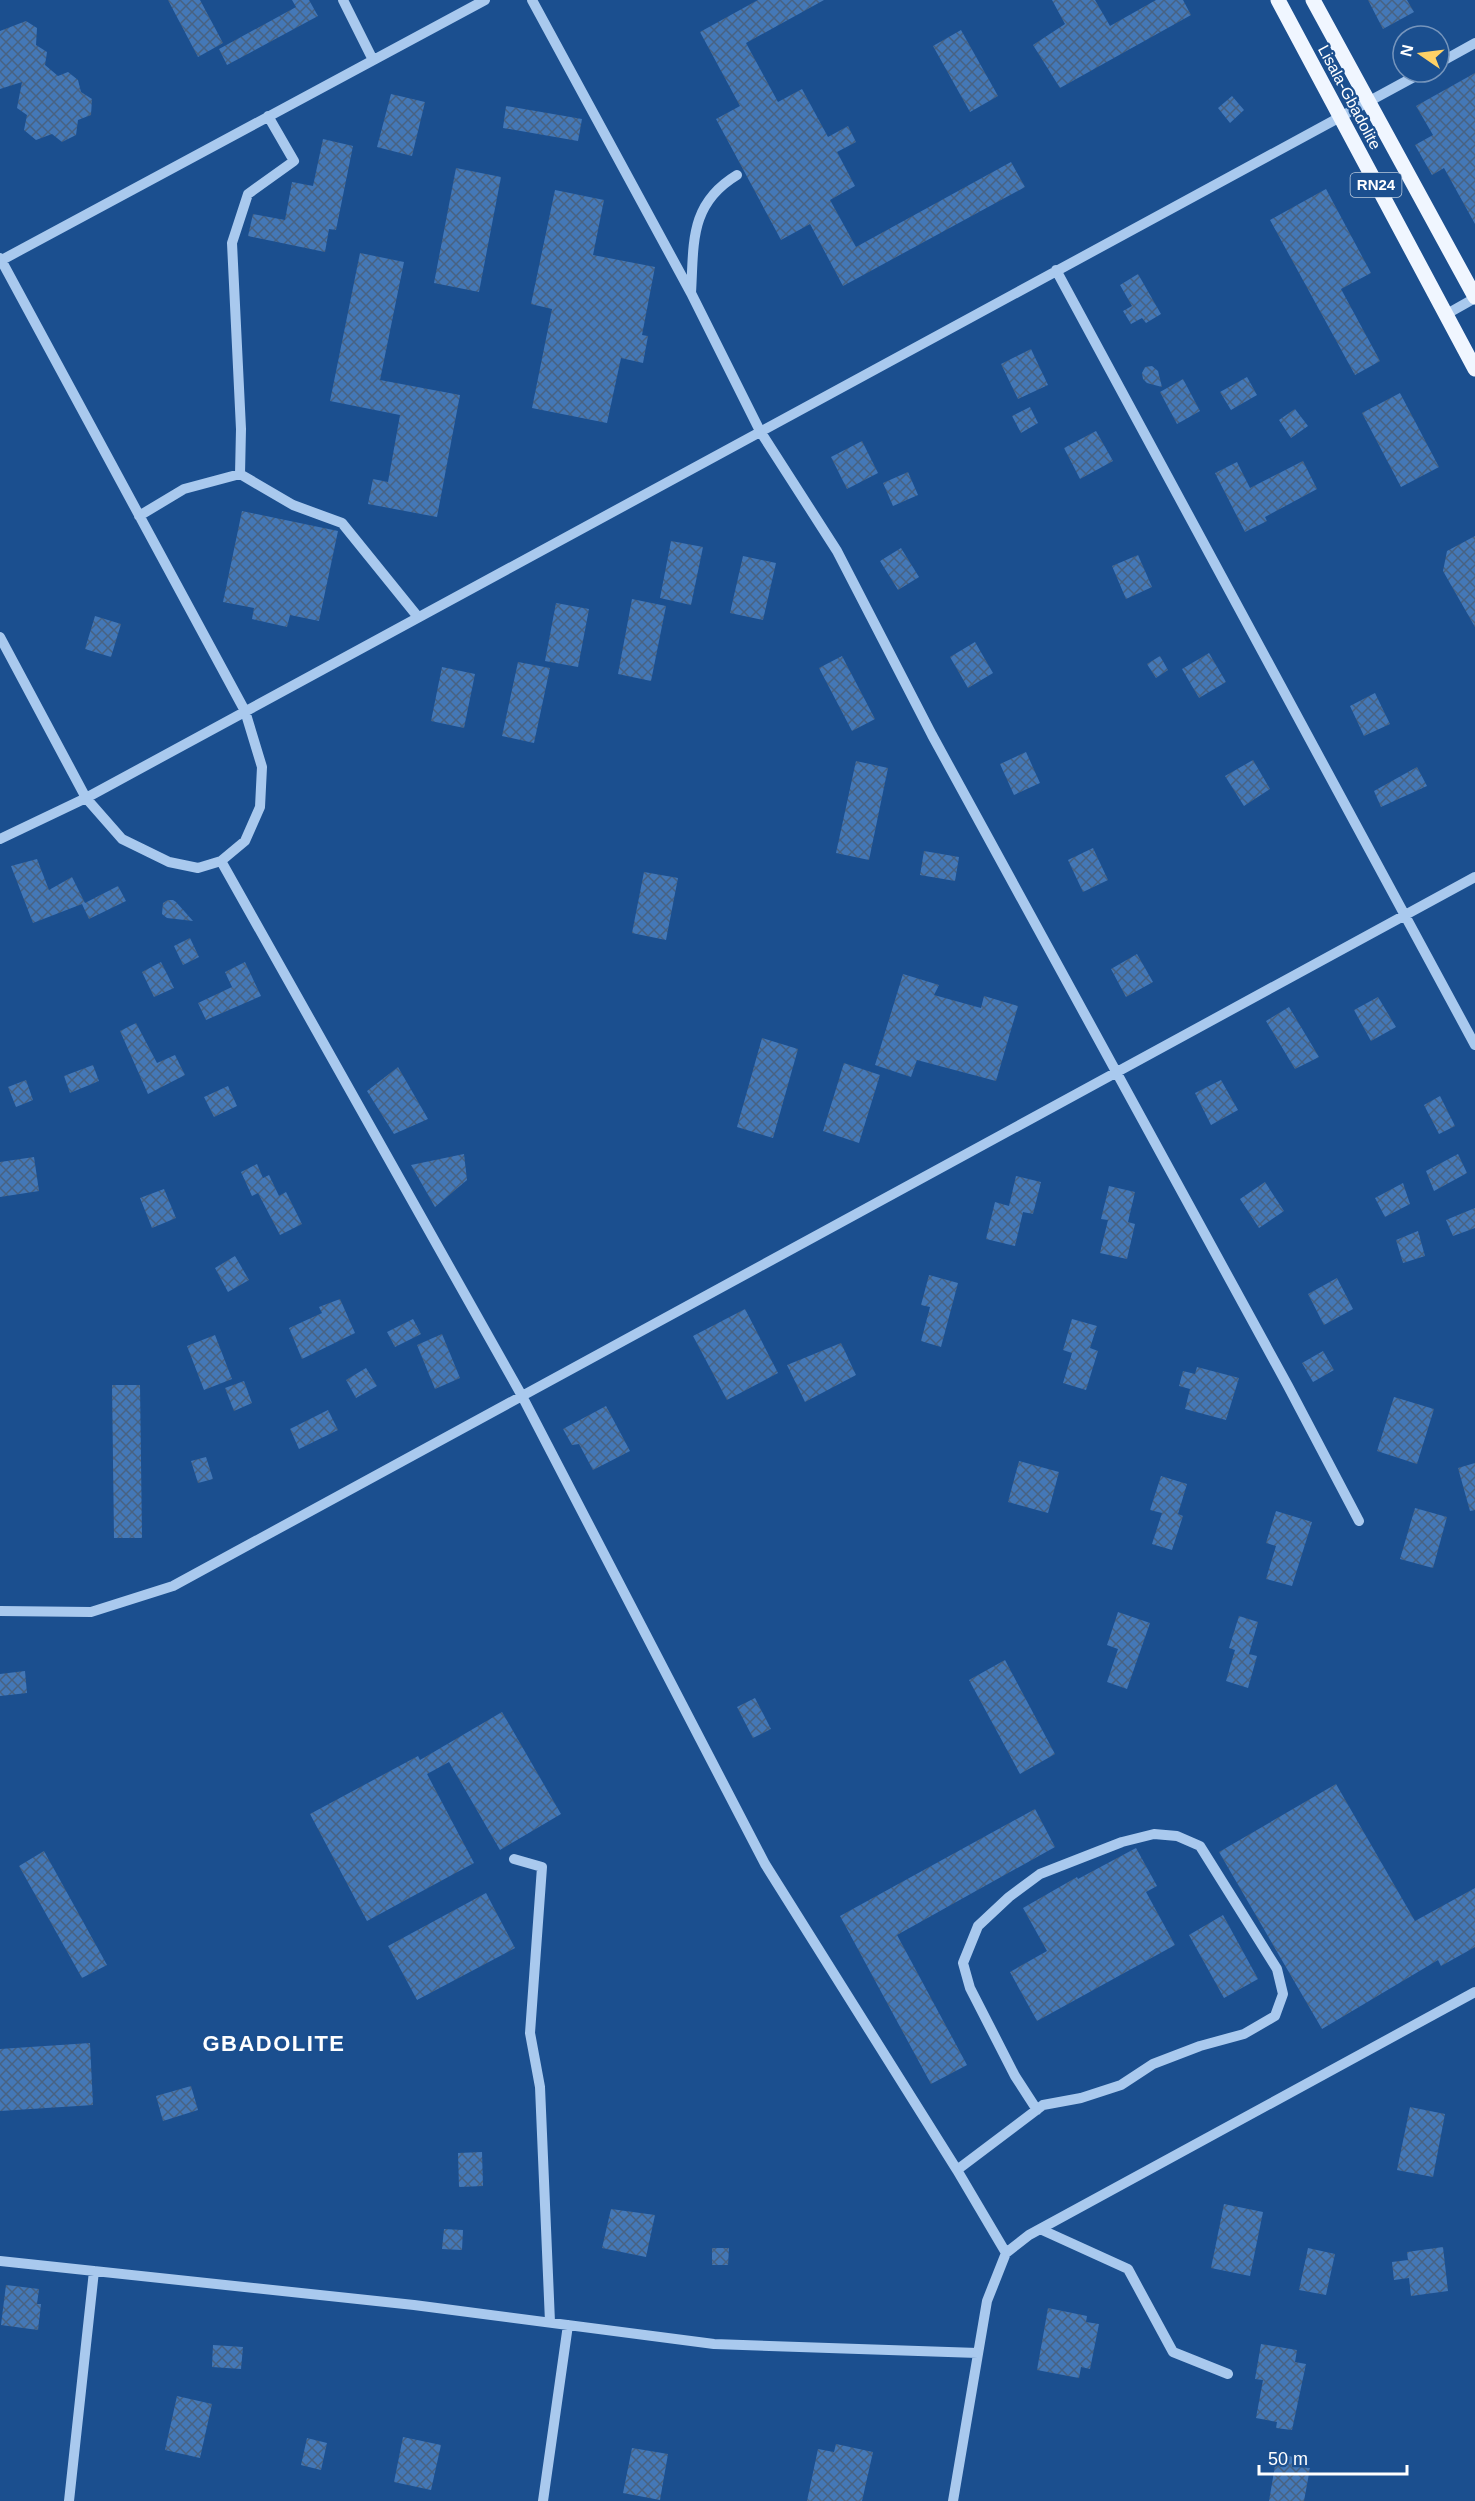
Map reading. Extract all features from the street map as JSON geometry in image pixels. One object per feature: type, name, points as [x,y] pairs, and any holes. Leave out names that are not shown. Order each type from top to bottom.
[{"type":"main road","name":"Lisala-Gbadolite","points":[[1278,0],[1475,369]]},
{"type":"main road","name":"Lisala-Gbadolite","points":[[1313,0],[1475,297]]},
{"type":"street","points":[[343,0],[373,60]]},
{"type":"street","points":[[0,637],[86,798],[122,838],[170,862],[198,868],[221,861],[245,841],[261,807],[262,767],[245,711],[1,260],[485,0]]},
{"type":"street","points":[[532,0],[691,293],[760,431],[837,551],[932,735],[1359,1521]]},
{"type":"street","points":[[1451,56],[1475,43]]},
{"type":"street","points":[[0,839],[86,798],[1401,84]]},
{"type":"street","points":[[240,474],[241,429],[232,243],[248,194],[294,162],[268,116]]},
{"type":"street","points":[[691,293],[696,223],[718,186],[737,175]]},
{"type":"street","points":[[1056,270],[1475,1045]]},
{"type":"street","points":[[1445,315],[1475,297]]},
{"type":"street","points":[[139,516],[184,489],[240,474],[293,505],[342,523],[418,617]]},
{"type":"street","points":[[221,861],[522,1396],[765,1864],[957,2170],[1006,2253]]},
{"type":"street","points":[[0,1611],[91,1612],[173,1586],[1475,877]]},
{"type":"street","points":[[957,2170],[1037,2110],[1043,2105],[1082,2098],[1122,2085],[1153,2064],[1200,2046],[1244,2034],[1275,2016],[1283,1994],[1277,1969],[1200,1846],[1177,1836],[1154,1834],[1122,1842],[1040,1874],[1009,1897],[978,1926],[963,1964],[970,1988],[1015,2076],[1037,2110]]},
{"type":"street","points":[[513,1859],[542,1867],[530,2033],[540,2087],[550,2322]]},
{"type":"street","points":[[953,2501],[987,2301],[1006,2253],[1040,2229],[1475,1992]]},
{"type":"street","points":[[1040,2229],[1128,2269],[1173,2352],[1228,2374]]},
{"type":"street","points":[[0,2261],[414,2305],[714,2344],[978,2353]]},
{"type":"street","points":[[69,2501],[94,2271]]},
{"type":"street","points":[[543,2501],[568,2325]]},
{"type":"building","points":[[168,0],[200,0],[223,43],[198,57]]},
{"type":"building","points":[[292,0],[309,0],[318,16],[227,65],[219,49],[296,7]]},
{"type":"building","points":[[758,0],[824,0],[746,43],[778,102],[802,89],[828,137],[848,126],[856,142],[837,152],[855,186],[830,200],[856,247],[1011,162],[1025,187],[843,286],[810,224],[781,240],[716,119],[740,106],[700,32]]},
{"type":"building","points":[[1052,0],[1095,0],[1110,26],[1156,0],[1183,0],[1191,15],[1060,88],[1033,45],[1065,24]]},
{"type":"building","points":[[1368,0],[1407,0],[1414,12],[1383,29]]},
{"type":"building","points":[[26,21],[37,28],[36,45],[47,52],[45,65],[58,76],[68,72],[78,80],[81,92],[92,99],[91,115],[78,120],[76,135],[62,142],[52,134],[36,140],[24,130],[27,115],[17,108],[22,82],[0,89],[0,31]]},
{"type":"building","points":[[961,30],[998,96],[970,112],[933,46]]},
{"type":"building","points":[[1475,73],[1475,224],[1444,168],[1432,175],[1415,145],[1433,135],[1416,106]]},
{"type":"building","points":[[391,94],[425,102],[412,156],[377,147]]},
{"type":"building","points":[[1232,96],[1244,110],[1230,123],[1218,108]]},
{"type":"building","points":[[506,106],[582,119],[578,141],[503,128]]},
{"type":"building","points":[[323,139],[353,146],[336,230],[329,229],[325,252],[248,236],[253,214],[285,220],[292,182],[313,186]]},
{"type":"building","points":[[456,168],[501,177],[479,292],[434,283]]},
{"type":"building","points":[[1326,189],[1371,273],[1341,289],[1380,361],[1355,375],[1270,220]]},
{"type":"building","points":[[555,190],[604,200],[593,255],[655,267],[642,335],[648,336],[643,363],[621,358],[607,423],[532,408],[552,309],[531,304]]},
{"type":"building","points":[[360,253],[404,262],[380,380],[460,395],[437,517],[368,504],[373,479],[388,482],[400,415],[330,401]]},
{"type":"building","points":[[1138,274],[1161,314],[1146,323],[1142,318],[1131,324],[1123,311],[1132,306],[1120,285]]},
{"type":"building","points":[[1031,349],[1048,385],[1018,399],[1001,364]]},
{"type":"building","points":[[1152,366],[1158,371],[1162,387],[1147,383],[1143,379],[1142,373],[1145,367]]},
{"type":"building","points":[[1247,377],[1257,395],[1231,410],[1220,392]]},
{"type":"building","points":[[1183,379],[1200,411],[1177,424],[1160,392]]},
{"type":"building","points":[[1400,393],[1439,467],[1401,487],[1362,413]]},
{"type":"building","points":[[1030,407],[1038,423],[1021,433],[1012,416]]},
{"type":"building","points":[[1295,409],[1308,426],[1291,438],[1279,420]]},
{"type":"building","points":[[1096,431],[1113,461],[1080,479],[1064,448]]},
{"type":"building","points":[[862,441],[878,473],[847,489],[831,457]]},
{"type":"building","points":[[1303,461],[1317,489],[1265,517],[1267,521],[1245,532],[1215,473],[1237,462],[1250,488]]},
{"type":"building","points":[[908,472],[918,495],[893,506],[883,483]]},
{"type":"building","points":[[242,511],[338,531],[319,621],[290,615],[287,627],[252,619],[254,608],[223,602]]},
{"type":"building","points":[[1475,536],[1475,627],[1443,571],[1447,551]]},
{"type":"building","points":[[671,541],[703,547],[691,605],[660,598]]},
{"type":"building","points":[[901,548],[919,577],[898,590],[880,561]]},
{"type":"building","points":[[1138,555],[1152,587],[1126,599],[1112,566]]},
{"type":"building","points":[[743,556],[776,563],[763,620],[730,613]]},
{"type":"building","points":[[632,599],[666,606],[651,681],[618,674]]},
{"type":"building","points":[[556,603],[589,609],[578,667],[545,661]]},
{"type":"building","points":[[95,616],[121,624],[111,657],[85,649]]},
{"type":"building","points":[[975,642],[993,673],[968,688],[950,657]]},
{"type":"building","points":[[1209,653],[1226,682],[1199,698],[1182,669]]},
{"type":"building","points":[[842,656],[875,719],[852,731],[819,668]]},
{"type":"building","points":[[1160,656],[1168,670],[1156,678],[1147,664]]},
{"type":"building","points":[[518,662],[550,668],[534,743],[502,736]]},
{"type":"building","points":[[442,667],[475,674],[464,728],[431,721]]},
{"type":"building","points":[[1375,693],[1390,724],[1364,736],[1350,706]]},
{"type":"building","points":[[1026,752],[1040,783],[1014,795],[1000,764]]},
{"type":"building","points":[[1253,760],[1270,789],[1244,806],[1225,776]]},
{"type":"building","points":[[856,761],[888,768],[869,860],[836,853]]},
{"type":"building","points":[[1417,767],[1427,786],[1381,807],[1374,791]]},
{"type":"building","points":[[1093,848],[1108,880],[1083,892],[1068,860]]},
{"type":"building","points":[[924,851],[959,857],[955,881],[920,875]]},
{"type":"building","points":[[37,859],[49,890],[72,877],[85,903],[118,886],[126,901],[89,919],[82,904],[33,923],[11,866]]},
{"type":"building","points":[[644,872],[678,878],[666,940],[632,933]]},
{"type":"building","points":[[173,900],[193,921],[167,918],[162,914],[163,903]]},
{"type":"building","points":[[190,938],[199,957],[183,965],[174,946]]},
{"type":"building","points":[[1137,954],[1153,982],[1126,997],[1111,969]]},
{"type":"building","points":[[161,962],[174,988],[154,997],[142,972]]},
{"type":"building","points":[[245,962],[261,996],[206,1020],[198,1003],[232,987],[225,972]]},
{"type":"building","points":[[903,974],[939,985],[934,995],[981,1008],[984,996],[1018,1006],[996,1081],[917,1060],[911,1077],[875,1065]]},
{"type":"building","points":[[1378,997],[1396,1027],[1371,1041],[1354,1010]]},
{"type":"building","points":[[1289,1007],[1319,1057],[1295,1069],[1266,1021]]},
{"type":"building","points":[[136,1023],[157,1063],[175,1055],[185,1075],[148,1094],[120,1031]]},
{"type":"building","points":[[762,1038],[798,1049],[773,1138],[737,1127]]},
{"type":"building","points":[[844,1063],[880,1075],[859,1143],[823,1131]]},
{"type":"building","points":[[93,1065],[99,1081],[70,1093],[64,1076]]},
{"type":"building","points":[[398,1067],[428,1119],[394,1134],[367,1091]]},
{"type":"building","points":[[26,1080],[33,1100],[16,1107],[8,1087]]},
{"type":"building","points":[[1221,1080],[1238,1110],[1211,1125],[1195,1093]]},
{"type":"building","points":[[228,1086],[237,1106],[214,1117],[204,1097]]},
{"type":"building","points":[[1440,1096],[1455,1126],[1439,1134],[1424,1105]]},
{"type":"building","points":[[464,1154],[467,1180],[435,1207],[411,1165]]},
{"type":"building","points":[[1458,1154],[1467,1173],[1434,1191],[1426,1171]]},
{"type":"building","points":[[34,1157],[39,1191],[0,1197],[0,1162]]},
{"type":"building","points":[[257,1164],[263,1178],[269,1175],[279,1196],[286,1192],[302,1224],[280,1235],[258,1193],[252,1196],[241,1172]]},
{"type":"building","points":[[1016,1176],[1041,1182],[1033,1214],[1023,1212],[1015,1246],[986,1239],[995,1202],[1009,1206]]},
{"type":"building","points":[[1265,1182],[1284,1211],[1259,1228],[1240,1199]]},
{"type":"building","points":[[1403,1183],[1410,1204],[1385,1217],[1375,1198]]},
{"type":"building","points":[[1109,1186],[1135,1192],[1128,1222],[1135,1224],[1127,1259],[1100,1253],[1108,1220],[1101,1219]]},
{"type":"building","points":[[164,1189],[176,1218],[152,1228],[140,1198]]},
{"type":"building","points":[[1475,1208],[1475,1228],[1453,1236],[1446,1220]]},
{"type":"building","points":[[1418,1231],[1425,1256],[1403,1263],[1396,1240]]},
{"type":"building","points":[[235,1256],[249,1280],[228,1292],[215,1268]]},
{"type":"building","points":[[929,1275],[958,1283],[941,1347],[921,1341],[930,1307],[921,1305]]},
{"type":"building","points":[[1337,1278],[1353,1309],[1324,1325],[1308,1294]]},
{"type":"building","points":[[340,1299],[355,1333],[302,1359],[289,1328],[322,1313],[319,1307]]},
{"type":"building","points":[[745,1309],[778,1373],[727,1400],[693,1336]]},
{"type":"building","points":[[413,1319],[421,1334],[395,1347],[387,1332]]},
{"type":"building","points":[[1072,1319],[1097,1326],[1090,1348],[1098,1351],[1086,1390],[1063,1383],[1072,1353],[1063,1350]]},
{"type":"building","points":[[442,1334],[460,1378],[435,1389],[417,1345]]},
{"type":"building","points":[[215,1335],[232,1379],[204,1390],[187,1346]]},
{"type":"building","points":[[841,1343],[856,1375],[805,1402],[787,1365]]},
{"type":"building","points":[[1323,1351],[1334,1370],[1313,1382],[1302,1363]]},
{"type":"building","points":[[1197,1367],[1239,1378],[1226,1420],[1185,1409],[1190,1389],[1179,1386],[1183,1371],[1195,1374]]},
{"type":"building","points":[[366,1368],[377,1386],[356,1398],[346,1380]]},
{"type":"building","points":[[244,1381],[252,1403],[234,1411],[225,1388]]},
{"type":"building","points":[[112,1385],[140,1385],[142,1538],[114,1538]]},
{"type":"building","points":[[1394,1397],[1434,1409],[1417,1464],[1377,1451]]},
{"type":"building","points":[[606,1406],[630,1451],[593,1470],[579,1444],[572,1445],[563,1429]]},
{"type":"building","points":[[328,1410],[338,1430],[299,1449],[290,1429]]},
{"type":"building","points":[[206,1457],[213,1479],[198,1483],[191,1461]]},
{"type":"building","points":[[1019,1461],[1059,1472],[1048,1513],[1008,1502]]},
{"type":"building","points":[[1475,1463],[1475,1510],[1470,1511],[1458,1468]]},
{"type":"building","points":[[1161,1476],[1187,1484],[1178,1514],[1183,1516],[1172,1550],[1152,1544],[1162,1513],[1150,1510]]},
{"type":"building","points":[[1415,1508],[1447,1517],[1433,1568],[1400,1559]]},
{"type":"building","points":[[1276,1511],[1312,1522],[1292,1586],[1266,1579],[1276,1546],[1266,1543]]},
{"type":"building","points":[[1118,1612],[1150,1623],[1127,1689],[1107,1682],[1118,1649],[1107,1645]]},
{"type":"building","points":[[1239,1616],[1258,1622],[1249,1654],[1257,1656],[1248,1688],[1226,1681],[1235,1650],[1229,1648]]},
{"type":"building","points":[[1005,1660],[1055,1754],[1020,1774],[969,1680]]},
{"type":"building","points":[[25,1671],[27,1693],[0,1696],[0,1674]]},
{"type":"building","points":[[755,1698],[771,1729],[753,1738],[737,1707]]},
{"type":"building","points":[[502,1712],[561,1814],[500,1850],[449,1762],[427,1774],[474,1863],[367,1921],[310,1814],[418,1756],[420,1760]]},
{"type":"building","points":[[1336,1784],[1415,1921],[1475,1888],[1475,1947],[1441,1966],[1438,1960],[1322,2029],[1219,1852]]},
{"type":"building","points":[[1035,1809],[1055,1847],[897,1935],[967,2065],[931,2084],[840,1916]]},
{"type":"building","points":[[1136,1848],[1157,1886],[1146,1892],[1175,1945],[1037,2021],[1010,1972],[1047,1951],[1023,1908],[1077,1877],[1078,1879]]},
{"type":"building","points":[[44,1851],[107,1965],[82,1978],[19,1866]]},
{"type":"building","points":[[486,1893],[515,1948],[417,2000],[388,1946]]},
{"type":"building","points":[[1223,1915],[1258,1979],[1224,1998],[1189,1935]]},
{"type":"building","points":[[90,2043],[93,2105],[0,2111],[0,2049]]},
{"type":"building","points":[[191,2086],[198,2110],[163,2121],[156,2096]]},
{"type":"building","points":[[1410,2107],[1445,2114],[1433,2177],[1397,2170]]},
{"type":"building","points":[[482,2152],[483,2186],[459,2187],[458,2153]]},
{"type":"building","points":[[1224,2204],[1263,2212],[1250,2276],[1211,2268]]},
{"type":"building","points":[[611,2209],[655,2215],[646,2257],[602,2248]]},
{"type":"building","points":[[444,2229],[463,2230],[462,2250],[442,2249]]},
{"type":"building","points":[[1443,2247],[1448,2291],[1411,2296],[1409,2278],[1394,2280],[1392,2262],[1408,2260],[1407,2252]]},
{"type":"building","points":[[712,2248],[729,2248],[728,2265],[712,2265]]},
{"type":"building","points":[[1308,2248],[1335,2254],[1326,2295],[1299,2290]]},
{"type":"building","points":[[6,2285],[39,2289],[37,2304],[41,2304],[38,2330],[1,2325]]},
{"type":"building","points":[[1048,2308],[1087,2316],[1086,2322],[1099,2324],[1090,2369],[1081,2367],[1079,2378],[1037,2370]]},
{"type":"building","points":[[1261,2344],[1297,2350],[1295,2362],[1306,2364],[1292,2430],[1276,2428],[1277,2422],[1256,2418],[1263,2380],[1255,2379]]},
{"type":"building","points":[[213,2345],[243,2347],[241,2369],[212,2367]]},
{"type":"building","points":[[177,2396],[212,2404],[200,2458],[165,2450]]},
{"type":"building","points":[[403,2437],[441,2445],[431,2490],[394,2482]]},
{"type":"building","points":[[307,2438],[327,2443],[321,2470],[301,2465]]},
{"type":"building","points":[[836,2444],[873,2452],[862,2501],[807,2501],[818,2449],[834,2452]]},
{"type":"building","points":[[632,2448],[668,2454],[660,2500],[623,2493]]},
{"type":"building","points":[[1277,2454],[1300,2458],[1299,2467],[1310,2468],[1304,2501],[1269,2501]]},
{"type":"district","name":"GBADOLITE","points":[[274,2043]]}]
